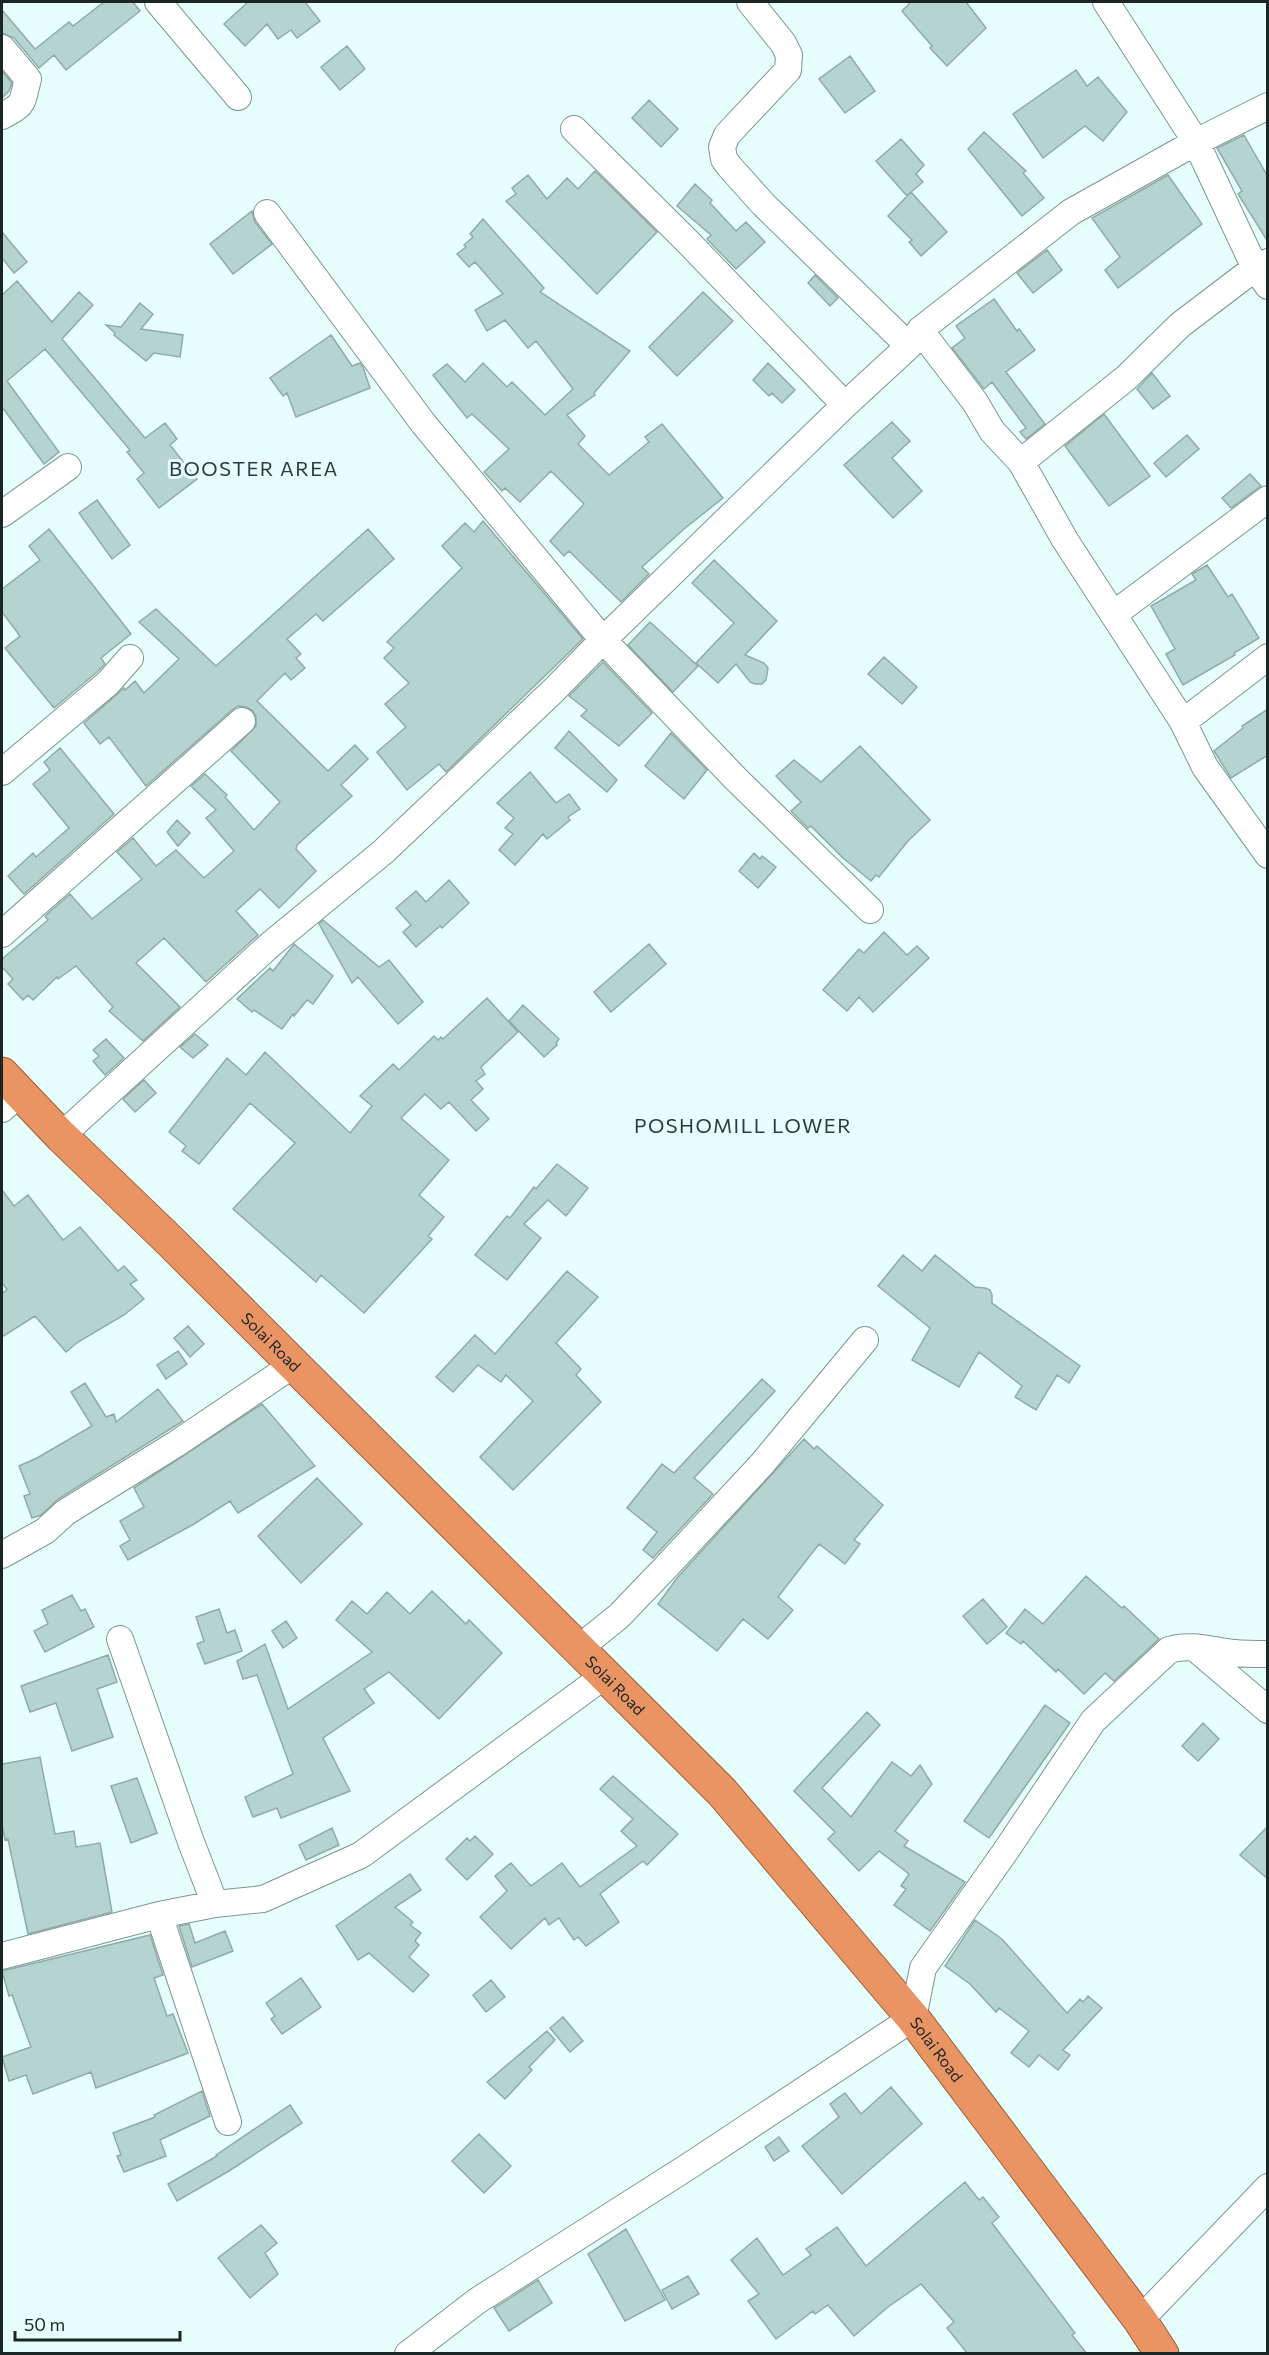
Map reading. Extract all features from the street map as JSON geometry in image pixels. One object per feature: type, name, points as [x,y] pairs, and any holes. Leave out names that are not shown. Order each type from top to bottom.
[{"type":"highway","name":"Solai Road","points":[[8,1092],[61,1136],[722,1792],[912,2018],[1140,2320],[1162,2354]]},
{"type":"street","points":[[158,2],[238,97]]},
{"type":"street","points":[[750,2],[783,43],[789,55],[788,70],[727,135],[722,147],[724,159],[764,204],[915,338],[975,402],[992,431],[1021,462],[1065,540],[1183,722],[1205,767],[1268,855]]},
{"type":"street","points":[[1021,462],[1126,378],[1180,325],[1263,272],[1196,142],[1106,2]]},
{"type":"street","points":[[2,48],[28,79],[25,99],[15,109],[2,116]]},
{"type":"street","points":[[61,1136],[272,944],[382,852],[553,691],[915,338],[1071,212],[1196,142],[1268,106]]},
{"type":"street","points":[[574,129],[845,405]]},
{"type":"street","points":[[267,213],[423,423],[603,640],[736,779],[870,910]]},
{"type":"street","points":[[2,514],[68,467]]},
{"type":"street","points":[[1113,614],[1268,499]]},
{"type":"street","points":[[1183,722],[1268,657]]},
{"type":"street","points":[[2,772],[108,683],[130,658]]},
{"type":"street","points":[[2,934],[242,721]]},
{"type":"street","points":[[578,1649],[619,1616],[762,1464],[865,1340]]},
{"type":"street","points":[[2,1555],[45,1531],[66,1512],[176,1444],[293,1365]]},
{"type":"street","points":[[120,1640],[215,1904]]},
{"type":"street","points":[[408,2354],[477,2301],[689,2166],[912,2018],[923,1968],[1093,1721],[1169,1650],[1180,1647],[1211,1648],[1232,1653],[1268,1654]]},
{"type":"street","points":[[1196,1648],[1268,1710]]},
{"type":"street","points":[[2,1956],[159,1915],[215,1904],[263,1899],[361,1855],[604,1676]]},
{"type":"street","points":[[159,1915],[228,2121]]},
{"type":"street","points":[[1140,2320],[1268,2187]]},
{"type":"building","points":[[104,2],[133,2],[140,11],[66,70],[54,55],[39,68],[14,38],[2,33],[2,10],[35,49],[69,22],[73,26]]},
{"type":"building","points":[[248,2],[305,2],[320,21],[297,38],[291,30],[278,39],[267,24],[245,46],[224,24]]},
{"type":"building","points":[[911,2],[966,2],[986,28],[947,66],[902,11]]},
{"type":"building","points":[[347,46],[365,69],[340,90],[321,67]]},
{"type":"building","points":[[850,56],[875,91],[845,113],[819,79]]},
{"type":"building","points":[[1076,70],[1087,86],[1098,77],[1127,112],[1103,141],[1085,126],[1043,158],[1013,114]]},
{"type":"building","points":[[2,71],[12,83],[9,91],[2,98]]},
{"type":"building","points":[[649,100],[678,129],[661,147],[632,118]]},
{"type":"building","points":[[984,132],[1026,171],[1023,173],[1044,198],[1022,216],[968,149]]},
{"type":"building","points":[[1244,135],[1268,177],[1268,242],[1238,194],[1242,191],[1217,148]]},
{"type":"building","points":[[901,139],[924,165],[916,174],[923,182],[907,196],[876,161]]},
{"type":"building","points":[[595,171],[657,232],[597,294],[506,201],[516,194],[512,188],[528,175],[547,199],[567,178],[578,189]]},
{"type":"building","points":[[1168,175],[1202,224],[1118,288],[1105,270],[1120,257],[1092,218]]},
{"type":"building","points":[[695,184],[712,200],[710,203],[736,231],[746,222],[765,242],[736,269],[707,239],[711,235],[677,206]]},
{"type":"building","points":[[911,192],[947,232],[921,256],[909,242],[912,240],[888,216]]},
{"type":"building","points":[[252,211],[255,222],[272,244],[233,274],[210,244]]},
{"type":"building","points":[[483,219],[544,288],[540,292],[630,351],[594,393],[595,395],[567,415],[585,436],[578,444],[609,475],[649,442],[645,437],[662,424],[723,498],[642,567],[649,574],[621,602],[569,551],[564,556],[550,541],[584,504],[551,471],[520,502],[505,488],[502,491],[484,472],[509,449],[472,414],[467,418],[433,375],[447,364],[465,382],[483,363],[507,387],[512,382],[545,415],[573,389],[536,341],[528,348],[505,320],[487,331],[475,310],[503,294],[475,262],[469,267],[457,254],[466,247],[464,245],[473,237],[470,234]]},
{"type":"building","points":[[2,232],[27,262],[14,273],[2,258]]},
{"type":"building","points":[[1047,250],[1062,270],[1033,293],[1017,273]]},
{"type":"building","points":[[815,275],[838,298],[830,306],[808,283]]},
{"type":"building","points":[[17,281],[52,322],[79,292],[93,305],[62,339],[145,438],[165,423],[177,439],[170,445],[197,479],[159,508],[137,479],[144,473],[127,452],[130,450],[45,349],[7,381],[59,452],[44,464],[2,407],[2,295]]},
{"type":"building","points":[[703,292],[733,321],[677,376],[649,347]]},
{"type":"building","points":[[994,299],[1017,331],[1019,329],[1035,350],[1006,372],[1045,424],[1026,439],[1020,432],[1026,428],[992,382],[984,389],[952,348],[965,338],[956,326]]},
{"type":"building","points":[[140,303],[153,314],[141,329],[183,335],[180,357],[154,353],[146,361],[114,335],[115,333],[106,325],[121,327]]},
{"type":"building","points":[[331,335],[352,366],[360,363],[363,367],[370,388],[296,417],[287,393],[283,396],[270,378]]},
{"type":"building","points":[[768,363],[795,390],[782,403],[772,393],[769,396],[753,380]]},
{"type":"building","points":[[1152,373],[1170,396],[1153,409],[1137,389]]},
{"type":"building","points":[[1104,414],[1150,476],[1109,506],[1065,446]]},
{"type":"building","points":[[892,422],[910,441],[892,458],[922,491],[893,518],[844,465]]},
{"type":"building","points":[[1187,435],[1199,449],[1166,477],[1154,463]]},
{"type":"building","points":[[1250,474],[1261,486],[1231,508],[1222,498]]},
{"type":"building","points":[[97,500],[130,545],[112,559],[79,513]]},
{"type":"building","points":[[483,521],[583,639],[446,772],[439,764],[407,790],[377,752],[406,727],[385,704],[409,683],[384,658],[394,648],[387,642],[462,568],[442,546],[465,523],[474,532]]},
{"type":"building","points":[[49,529],[131,634],[101,658],[105,664],[97,672],[54,708],[5,648],[20,636],[2,612],[2,589],[40,560],[29,546]]},
{"type":"building","points":[[368,529],[394,559],[323,621],[316,614],[287,639],[301,654],[296,658],[305,668],[291,680],[285,673],[257,701],[328,771],[355,745],[368,759],[341,785],[352,796],[297,845],[296,849],[316,871],[279,908],[260,889],[236,911],[258,935],[206,982],[164,938],[136,963],[180,1007],[143,1041],[109,1011],[113,1007],[76,966],[58,979],[57,977],[33,1000],[28,995],[23,1000],[8,984],[13,979],[2,967],[2,959],[48,920],[45,916],[70,894],[92,919],[142,879],[117,852],[133,838],[156,866],[176,850],[204,878],[234,851],[206,818],[216,810],[191,786],[205,774],[227,795],[225,797],[254,830],[280,802],[231,751],[256,726],[253,711],[246,707],[238,706],[232,710],[146,786],[109,737],[100,744],[84,723],[135,681],[144,693],[179,659],[139,622],[156,609],[216,666]]},
{"type":"building","points":[[714,560],[777,621],[745,655],[764,663],[768,668],[766,680],[762,684],[750,682],[736,664],[718,683],[696,663],[734,623],[692,583]]},
{"type":"building","points":[[1207,565],[1228,597],[1232,594],[1259,638],[1234,653],[1235,655],[1183,685],[1166,654],[1175,649],[1151,606],[1196,580],[1192,574]]},
{"type":"building","points":[[650,622],[698,666],[673,692],[628,645]]},
{"type":"building","points":[[884,657],[917,687],[902,704],[868,674]]},
{"type":"building","points":[[603,662],[652,713],[619,746],[581,716],[587,710],[569,696]]},
{"type":"building","points":[[1268,709],[1268,755],[1231,778],[1214,751],[1243,728],[1242,726]]},
{"type":"building","points":[[569,731],[617,780],[607,792],[555,748]]},
{"type":"building","points":[[671,733],[707,770],[684,799],[645,766]]},
{"type":"building","points":[[860,746],[930,820],[908,841],[879,877],[876,875],[871,881],[843,858],[811,826],[808,828],[791,811],[801,802],[776,776],[794,760],[821,782]]},
{"type":"building","points":[[60,748],[114,814],[24,894],[8,876],[33,853],[36,857],[69,828],[33,784],[50,770],[44,762]]},
{"type":"building","points":[[530,772],[556,803],[569,794],[580,809],[568,817],[570,820],[547,839],[543,834],[515,865],[499,850],[513,834],[505,828],[514,818],[497,803]]},
{"type":"building","points":[[177,820],[190,833],[178,846],[167,832]]},
{"type":"building","points":[[754,853],[760,859],[762,856],[776,867],[758,888],[739,871]]},
{"type":"building","points":[[449,880],[469,903],[442,928],[440,926],[416,947],[403,932],[411,925],[396,908],[416,891],[426,902]]},
{"type":"building","points":[[323,920],[379,967],[389,960],[423,1002],[398,1024],[358,977],[352,983],[319,924]]},
{"type":"building","points":[[884,932],[907,955],[917,946],[929,958],[873,1012],[859,997],[847,1011],[823,990],[859,949],[864,953]]},
{"type":"building","points":[[294,944],[333,976],[313,1004],[307,1000],[282,1029],[254,1010],[252,1012],[237,999],[270,968],[273,971]]},
{"type":"building","points":[[649,944],[666,964],[611,1012],[594,992]]},
{"type":"building","points":[[487,998],[518,1032],[481,1067],[485,1074],[476,1081],[483,1089],[471,1100],[489,1119],[476,1131],[449,1102],[441,1109],[425,1094],[401,1118],[449,1160],[419,1195],[444,1217],[428,1236],[432,1239],[364,1313],[321,1275],[316,1282],[233,1209],[295,1143],[250,1103],[199,1164],[182,1151],[186,1146],[169,1132],[227,1058],[246,1075],[265,1052],[350,1133],[372,1106],[360,1096],[393,1064],[399,1070],[434,1036],[438,1040],[441,1037],[443,1039]]},
{"type":"building","points":[[523,1005],[559,1039],[557,1045],[544,1057],[509,1021]]},
{"type":"building","points":[[195,1034],[208,1045],[193,1058],[180,1047]]},
{"type":"building","points":[[106,1039],[124,1058],[105,1075],[93,1061],[99,1056],[93,1050]]},
{"type":"building","points":[[144,1080],[156,1093],[135,1112],[123,1099]]},
{"type":"building","points":[[557,1164],[588,1188],[566,1216],[548,1200],[524,1224],[541,1238],[507,1280],[475,1255],[507,1216],[510,1218],[534,1187],[536,1189]]},
{"type":"building","points":[[2,1190],[14,1206],[28,1195],[63,1240],[80,1227],[118,1271],[124,1266],[137,1280],[130,1284],[144,1299],[124,1315],[78,1342],[66,1352],[35,1316],[2,1337],[2,1294],[7,1289],[2,1283]]},
{"type":"building","points":[[903,1255],[922,1271],[935,1255],[975,1287],[990,1290],[992,1303],[1080,1366],[1069,1383],[1057,1375],[1036,1410],[1015,1397],[1022,1386],[979,1352],[959,1387],[912,1360],[930,1328],[878,1286]]},
{"type":"building","points":[[567,1271],[598,1297],[556,1343],[581,1369],[576,1375],[601,1402],[513,1490],[480,1457],[533,1401],[506,1375],[501,1382],[478,1365],[453,1392],[436,1377],[475,1335],[495,1354]]},
{"type":"building","points":[[188,1326],[204,1344],[190,1357],[174,1338]]},
{"type":"building","points":[[178,1351],[187,1364],[166,1379],[157,1365]]},
{"type":"building","points":[[762,1379],[775,1391],[694,1478],[713,1494],[653,1558],[643,1550],[657,1532],[627,1508],[662,1464],[674,1473]]},
{"type":"building","points":[[85,1383],[106,1417],[114,1414],[116,1422],[158,1389],[183,1421],[58,1499],[41,1515],[32,1518],[24,1496],[30,1494],[19,1466],[92,1426],[71,1392]]},
{"type":"building","points":[[262,1404],[315,1466],[238,1513],[230,1501],[194,1524],[128,1560],[120,1546],[130,1540],[120,1521],[144,1507],[134,1488]]},
{"type":"building","points":[[804,1439],[814,1449],[817,1446],[883,1505],[854,1540],[860,1544],[845,1564],[819,1544],[778,1597],[793,1610],[768,1639],[743,1619],[717,1651],[658,1604],[677,1578]]},
{"type":"building","points":[[317,1478],[362,1524],[301,1583],[258,1536]]},
{"type":"building","points":[[1086,1576],[1122,1608],[1124,1606],[1159,1639],[1114,1681],[1105,1673],[1084,1694],[1058,1669],[1056,1672],[1023,1641],[1021,1644],[1006,1633],[1025,1609],[1043,1624]]},
{"type":"building","points":[[432,1591],[466,1624],[469,1620],[502,1653],[439,1719],[389,1672],[364,1689],[374,1703],[323,1738],[350,1791],[281,1818],[277,1808],[253,1817],[245,1797],[293,1774],[257,1675],[243,1679],[237,1661],[265,1644],[288,1709],[372,1652],[336,1620],[352,1601],[367,1614],[387,1592],[410,1614]]},
{"type":"building","points":[[72,1595],[81,1611],[85,1609],[94,1627],[45,1652],[34,1631],[48,1624],[42,1610]]},
{"type":"building","points":[[983,1599],[1007,1627],[987,1644],[963,1616]]},
{"type":"building","points":[[219,1609],[227,1633],[235,1630],[242,1651],[205,1664],[197,1644],[204,1641],[196,1617]]},
{"type":"building","points":[[286,1621],[297,1638],[283,1648],[272,1631]]},
{"type":"building","points":[[108,1655],[117,1682],[97,1689],[113,1737],[72,1751],[56,1703],[30,1712],[21,1686]]},
{"type":"building","points":[[1045,1705],[1070,1723],[989,1838],[964,1821]]},
{"type":"building","points":[[867,1712],[880,1725],[822,1788],[851,1817],[892,1762],[911,1776],[920,1765],[932,1784],[895,1831],[908,1841],[904,1846],[965,1882],[930,1931],[894,1905],[906,1889],[901,1886],[909,1874],[879,1851],[859,1871],[828,1839],[835,1832],[794,1791]]},
{"type":"building","points":[[1203,1723],[1219,1739],[1198,1761],[1182,1746]]},
{"type":"building","points":[[40,1757],[55,1834],[74,1831],[76,1847],[100,1843],[112,1912],[28,1934],[8,1839],[5,1840],[2,1824],[2,1764]]},
{"type":"building","points":[[613,1776],[678,1834],[647,1865],[643,1861],[600,1894],[619,1922],[586,1946],[578,1937],[574,1940],[559,1918],[549,1925],[545,1918],[511,1949],[480,1917],[507,1891],[495,1876],[511,1863],[531,1886],[562,1863],[580,1887],[637,1846],[621,1831],[633,1819],[600,1789]]},
{"type":"building","points":[[137,1778],[157,1833],[131,1843],[111,1786]]},
{"type":"building","points":[[1268,1826],[1268,1879],[1240,1855]]},
{"type":"building","points":[[332,1828],[339,1845],[306,1860],[299,1845]]},
{"type":"building","points":[[475,1836],[493,1854],[467,1880],[446,1859],[467,1838],[470,1841]]},
{"type":"building","points":[[410,1874],[421,1890],[395,1907],[413,1922],[410,1925],[421,1933],[415,1941],[419,1945],[409,1957],[429,1975],[413,1992],[369,1953],[358,1960],[336,1926]]},
{"type":"building","points":[[975,1920],[1002,1939],[1067,2013],[1080,1999],[1083,2002],[1088,1996],[1102,2008],[1063,2050],[1070,2055],[1058,2070],[1039,2055],[1029,2067],[1011,2053],[1029,2031],[999,2008],[996,2012],[970,1984],[945,1966]]},
{"type":"building","points":[[189,1924],[195,1943],[225,1931],[233,1951],[192,1967],[179,1926]]},
{"type":"building","points":[[150,1935],[163,1975],[154,1978],[167,2016],[173,2014],[188,2053],[96,2088],[91,2072],[33,2094],[26,2075],[9,2081],[2,2057],[31,2047],[12,1995],[9,1996],[2,1971]]},
{"type":"building","points":[[301,1978],[321,2007],[282,2034],[271,2019],[275,2016],[266,2003]]},
{"type":"building","points":[[491,1980],[505,1997],[486,2012],[473,1995]]},
{"type":"building","points":[[563,2017],[583,2041],[570,2052],[550,2028]]},
{"type":"building","points":[[547,2031],[555,2040],[529,2067],[532,2070],[505,2099],[487,2082]]},
{"type":"building","points":[[891,2087],[922,2124],[842,2194],[802,2146],[839,2117],[830,2104],[845,2093],[861,2114]]},
{"type":"building","points":[[202,2091],[210,2116],[160,2140],[166,2156],[124,2172],[117,2156],[121,2155],[113,2133],[155,2117],[154,2115]]},
{"type":"building","points":[[290,2105],[302,2123],[229,2171],[177,2201],[168,2184],[217,2156]]},
{"type":"building","points":[[479,2134],[511,2166],[484,2193],[452,2161]]},
{"type":"building","points":[[779,2137],[789,2151],[774,2161],[765,2147]]},
{"type":"building","points":[[965,2182],[979,2200],[983,2197],[999,2217],[992,2223],[1075,2333],[1072,2335],[1087,2354],[968,2354],[947,2328],[954,2322],[921,2284],[888,2307],[854,2336],[828,2305],[815,2314],[813,2311],[776,2339],[748,2301],[759,2294],[731,2260],[757,2238],[783,2275],[811,2255],[806,2249],[837,2227],[866,2266]]},
{"type":"building","points":[[261,2225],[277,2243],[265,2253],[278,2274],[250,2298],[218,2258]]},
{"type":"building","points":[[626,2229],[665,2300],[625,2321],[588,2254]]},
{"type":"building","points":[[688,2276],[699,2294],[672,2309],[662,2290]]},
{"type":"building","points":[[538,2280],[552,2303],[509,2331],[494,2308]]},
{"type":"district","name":"BOOSTER AREA","points":[[254,469]]},
{"type":"district","name":"POSHOMILL LOWER","points":[[743,1126]]}]
